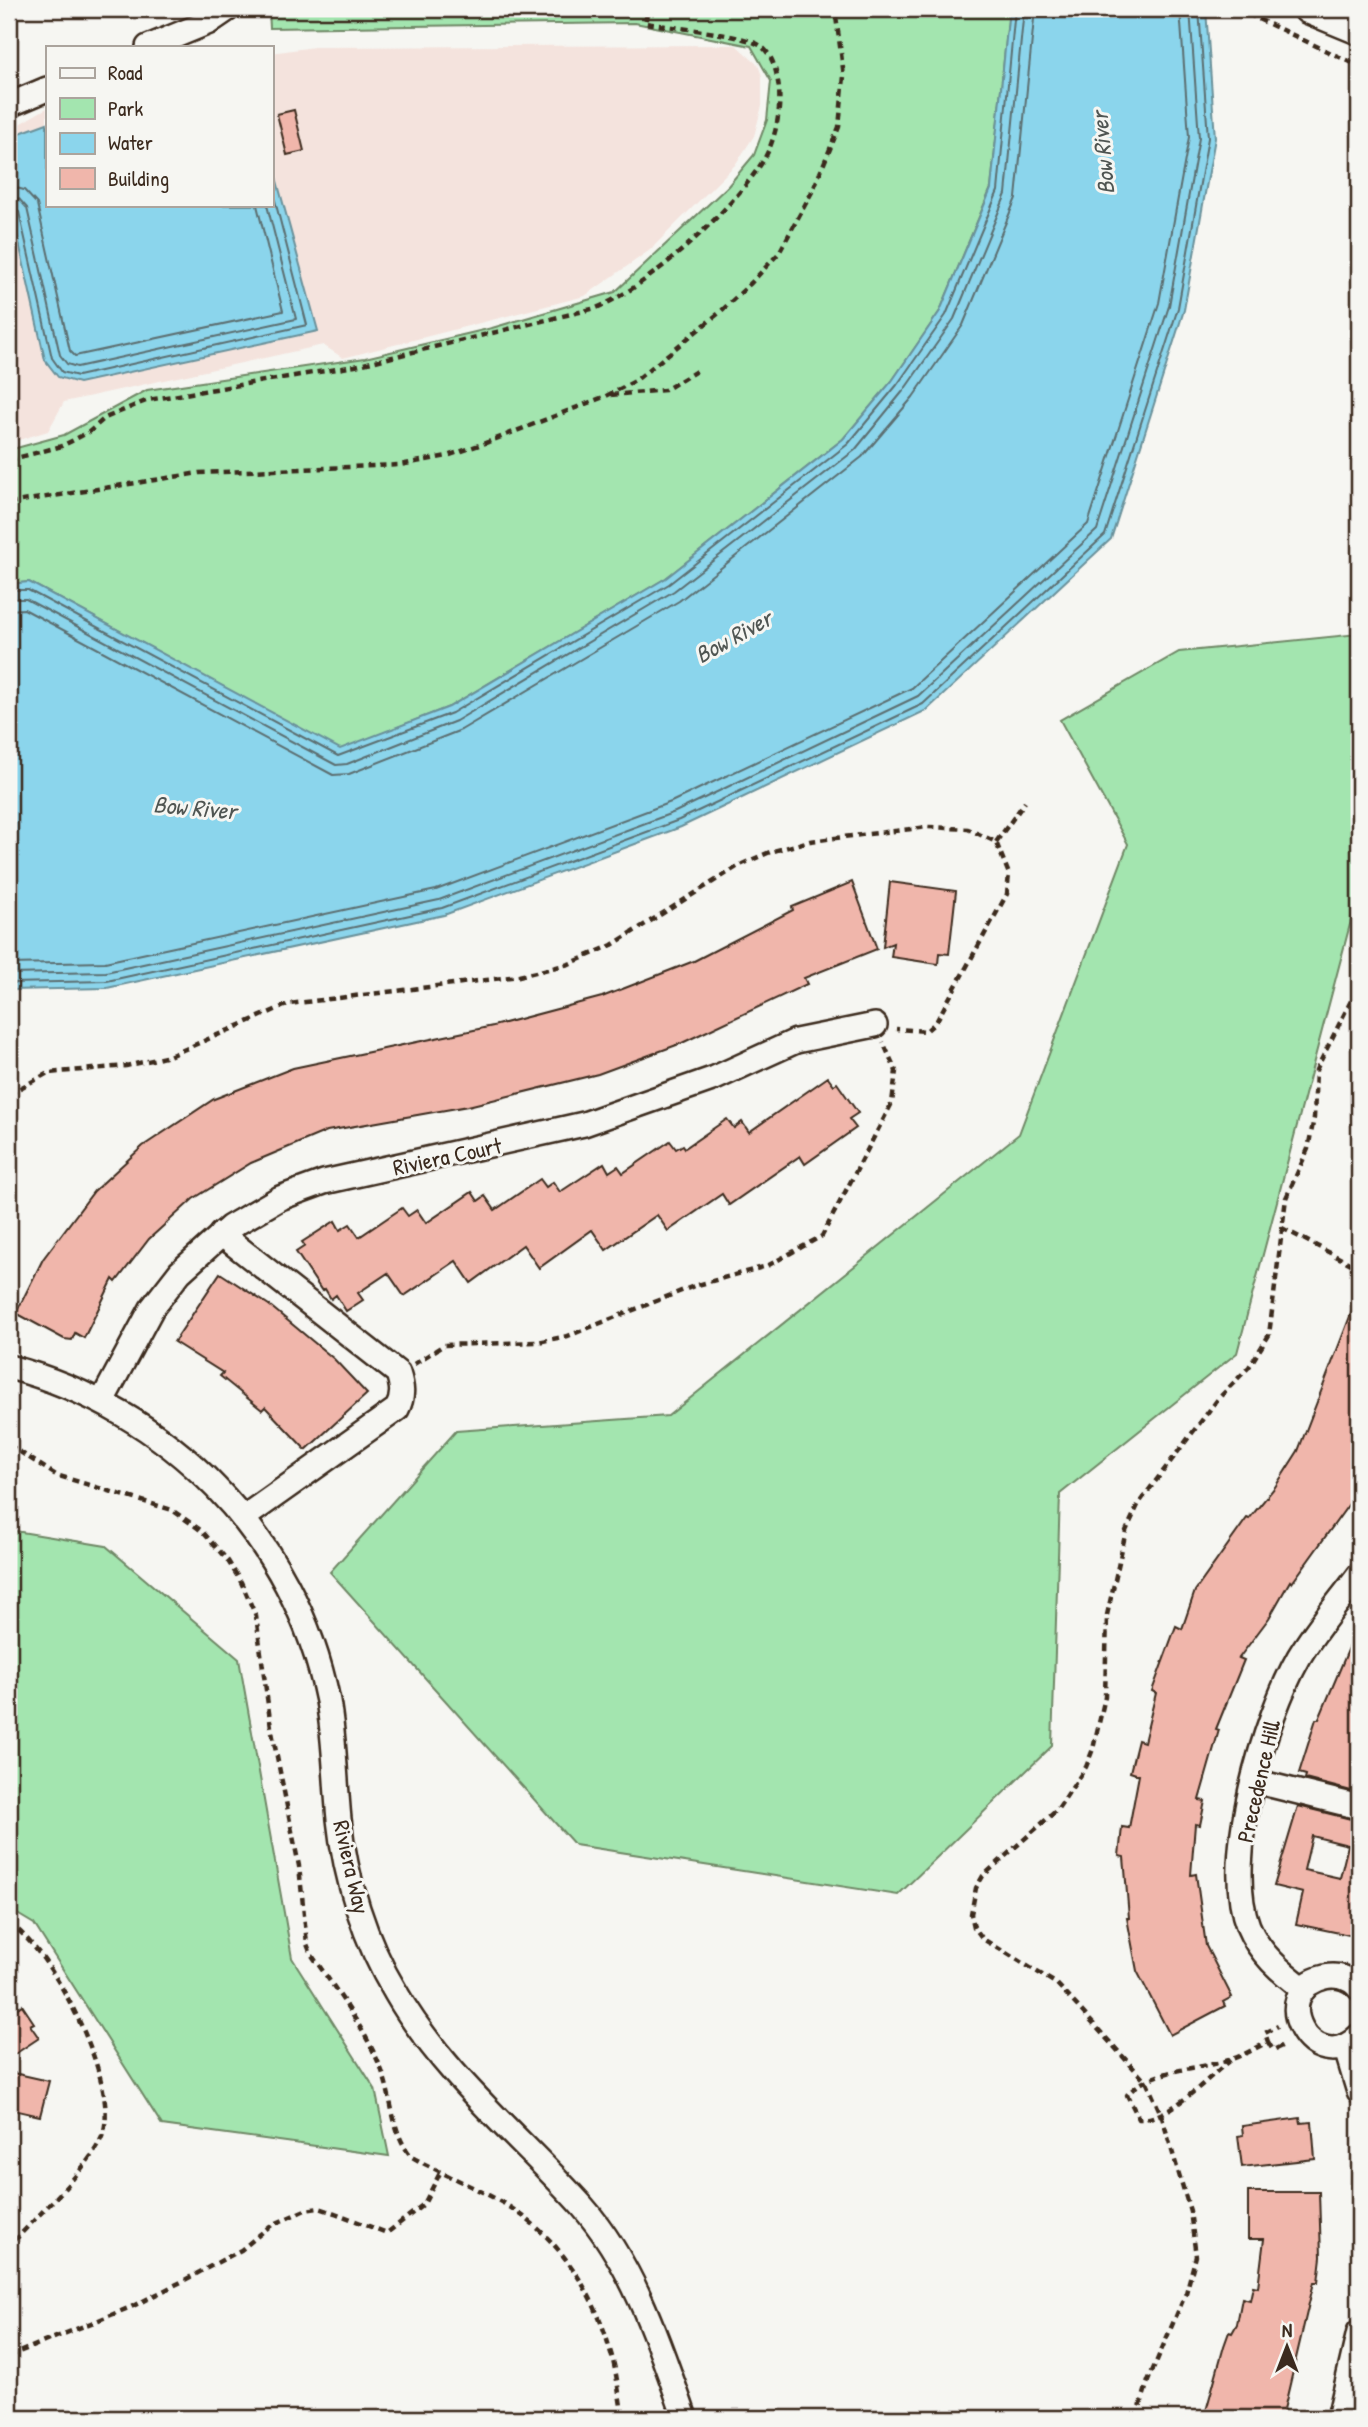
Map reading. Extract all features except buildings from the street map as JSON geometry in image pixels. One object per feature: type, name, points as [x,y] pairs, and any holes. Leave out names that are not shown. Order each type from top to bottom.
[{"type":"main road","points":[[1308,9],[1359,30]]},
{"type":"street","points":[[150,46],[209,22],[228,9]]},
{"type":"street","points":[[9,105],[46,89]]},
{"type":"street","name":"Riviera Court","points":[[102,1401],[139,1331],[167,1287],[195,1256],[221,1234],[280,1199],[324,1182],[595,1121],[715,1078],[796,1041],[875,1025]]},
{"type":"street","points":[[221,1234],[398,1373],[402,1400],[397,1409],[243,1518]]},
{"type":"street","name":"Riviera Way","points":[[9,1367],[60,1382],[102,1401],[153,1432],[189,1460],[243,1518],[285,1580],[301,1612],[327,1700],[346,1865],[359,1908],[396,1993],[459,2079],[583,2207],[610,2244],[654,2334],[685,2418]]},
{"type":"street","name":"Precedence Hill","points":[[1304,1989],[1264,1954],[1244,1911],[1241,1883],[1242,1847],[1254,1781],[1275,1711],[1290,1676],[1311,1637],[1359,1575]]},
{"type":"street","points":[[1254,1781],[1359,1807]]},
{"type":"street","points":[[1359,1988],[1346,1978],[1334,1975],[1312,1981],[1304,1989],[1296,2011],[1303,2033],[1322,2047],[1352,2041],[1359,2092]]},
{"type":"street","points":[[1339,2418],[1359,2332]]},
{"type":"path","points":[[9,460],[62,446],[89,432],[105,418],[148,400],[355,366],[596,308],[618,299],[660,269],[737,194],[764,159],[778,121],[777,70],[761,46],[743,39],[645,23],[646,10],[632,9]]},
{"type":"path","points":[[9,503],[200,473],[400,466],[457,453],[606,396],[635,381],[719,313],[779,253],[813,190],[839,127],[844,76],[835,9]]},
{"type":"path","points":[[1237,9],[1359,66]]},
{"type":"path","points":[[606,396],[665,390],[698,370]]},
{"type":"path","points":[[996,842],[1025,802]]},
{"type":"path","points":[[9,1094],[48,1073],[126,1066],[169,1056],[289,1004],[519,976],[569,964],[612,945],[740,865],[770,852],[810,841],[928,827],[968,829],[996,842],[1009,874],[1007,894],[995,920],[936,1022],[926,1031],[917,1032],[875,1025]]},
{"type":"path","points":[[1137,2418],[1149,2381],[1186,2293],[1196,2256],[1190,2211],[1160,2113],[1147,2082],[1057,1984],[983,1939],[973,1920],[973,1897],[983,1876],[1057,1811],[1086,1767],[1105,1697],[1107,1615],[1126,1531],[1139,1503],[1163,1466],[1218,1399],[1249,1367],[1265,1343],[1273,1317],[1286,1198],[1311,1134],[1316,1070],[1359,985]]},
{"type":"path","points":[[398,1373],[444,1345],[538,1342],[568,1336],[694,1286],[768,1266],[822,1236],[887,1118],[894,1096],[894,1065],[875,1025]]},
{"type":"path","points":[[1282,1228],[1359,1268]]},
{"type":"path","points":[[9,1923],[32,1944],[89,2043],[104,2087],[106,2116],[103,2135],[90,2156],[18,2237],[9,2243]]},
{"type":"path","points":[[1280,2025],[1265,2033],[1268,2042],[1273,2050],[1287,2043]]},
{"type":"path","points":[[1230,2060],[1176,2105],[1147,2119],[1139,2119],[1128,2095],[1147,2082],[1164,2074],[1230,2060],[1268,2042]]},
{"type":"path","points":[[9,2356],[168,2288],[241,2250],[270,2226],[306,2210],[335,2213],[378,2232],[387,2233],[424,2204],[440,2173]]},
{"type":"path","points":[[9,2227],[18,2237]]},
{"type":"shaded area","points":[[736,45],[758,65],[762,76],[762,106],[754,136],[735,165],[650,250],[585,296],[343,358],[323,345],[64,402],[48,431],[9,443],[9,130],[46,109],[46,206],[273,206],[273,53],[314,47]]},
{"type":"green space","points":[[269,9],[1009,9],[991,188],[940,311],[892,381],[843,439],[666,578],[449,707],[340,750],[29,582],[9,584],[9,450],[64,435],[147,390],[365,358],[492,328],[615,292],[728,186],[754,155],[767,120],[771,81],[751,46],[635,23],[270,28]]},
{"type":"green space","points":[[1358,634],[1358,894],[1237,1353],[1060,1494],[1052,1746],[898,1895],[575,1845],[330,1572],[456,1431],[668,1416],[1019,1134],[1128,844],[1060,720],[1179,652]]},
{"type":"green space","points":[[9,1530],[106,1546],[239,1659],[292,1958],[375,2089],[389,2156],[162,2125],[34,1924],[9,1909]]},
{"type":"water","name":"Bow River","points":[[1009,9],[1206,9],[1215,138],[1184,310],[1111,539],[927,710],[681,827],[444,915],[107,988],[9,990],[9,584],[29,582],[340,749],[449,707],[666,578],[843,439],[892,381],[940,311],[991,189]]},
{"type":"water","points":[[46,123],[46,206],[273,206],[273,166],[318,331],[79,383],[58,377],[45,360],[9,198],[9,137]]}]
